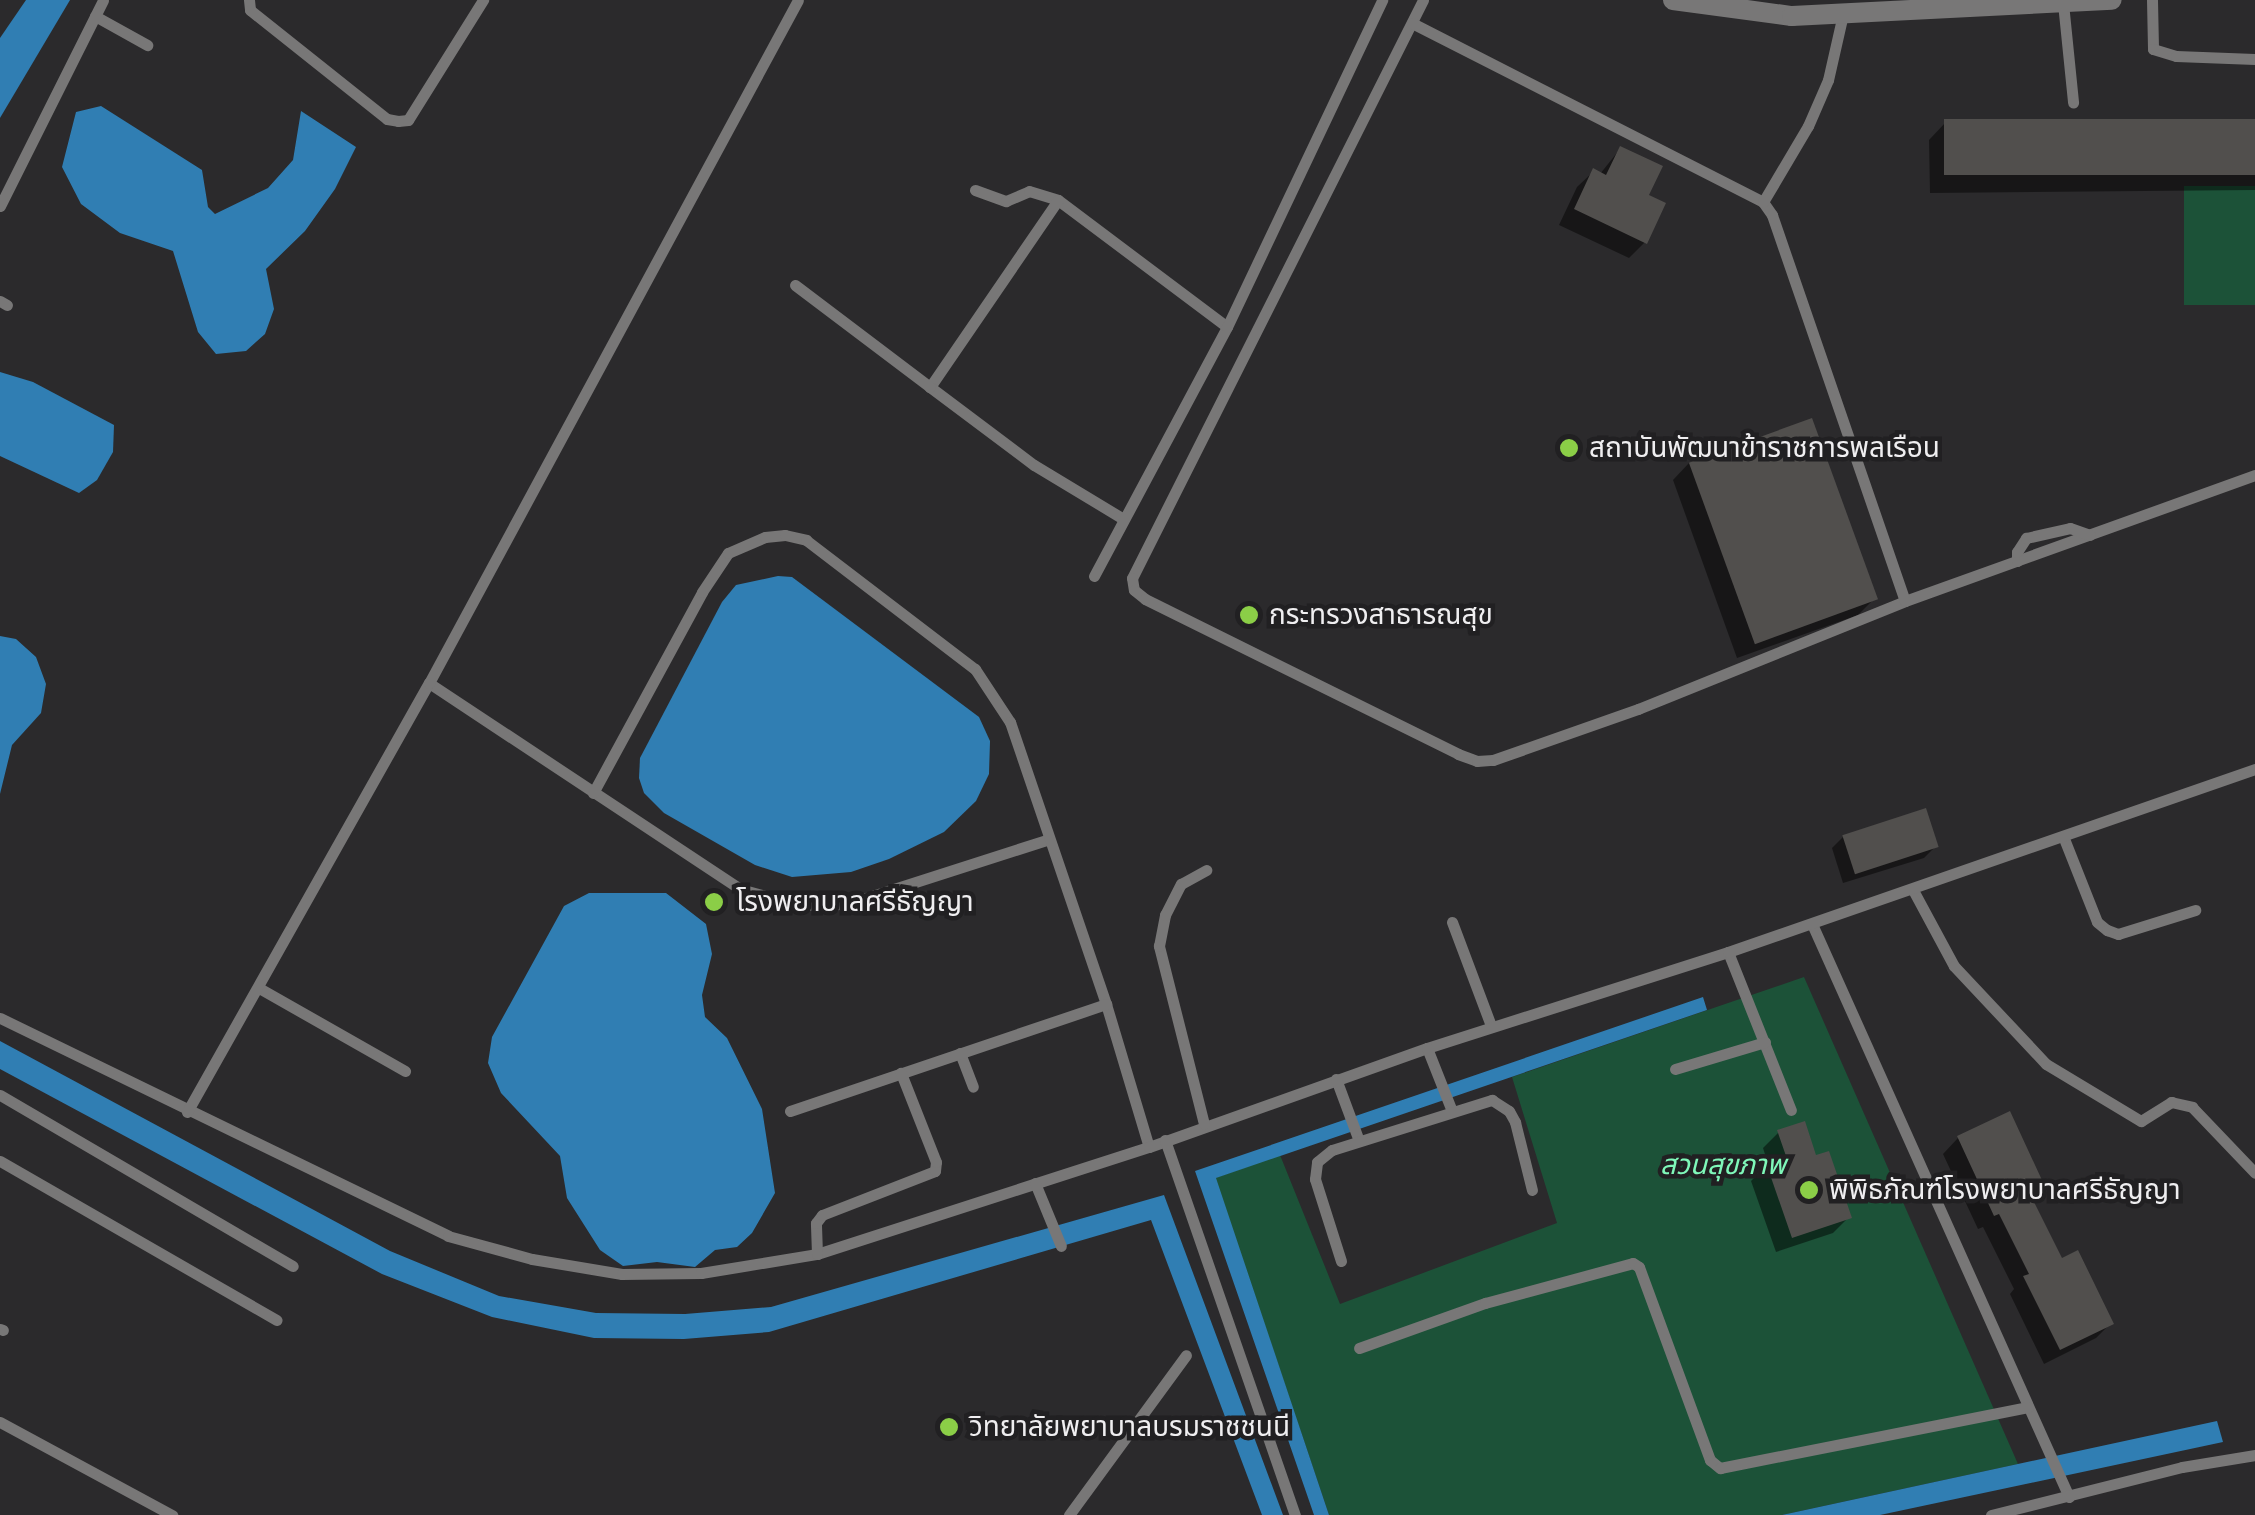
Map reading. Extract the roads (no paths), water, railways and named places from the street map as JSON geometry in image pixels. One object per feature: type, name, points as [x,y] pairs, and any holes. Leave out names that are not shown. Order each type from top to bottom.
[{"type":"street","points":[[1673,0],[1792,16],[2112,0]]},
{"type":"lane","points":[[0,206],[103,0]]},
{"type":"lane","points":[[248,0],[250,10],[387,120],[398,121],[408,120],[483,0]]},
{"type":"lane","points":[[187,1112],[429,683],[798,0]]},
{"type":"lane","points":[[1094,576],[1227,327],[1382,0]]},
{"type":"lane","points":[[1423,0],[1132,578],[1134,590],[1145,599],[1476,761],[1494,760],[1638,709],[1904,601],[2255,475]]},
{"type":"lane","points":[[2152,0],[2153,49],[2176,56],[2255,59]]},
{"type":"lane","points":[[2063,2],[2072,102]]},
{"type":"lane","points":[[1763,202],[1808,126],[1828,80],[1843,14]]},
{"type":"lane","points":[[95,16],[148,45]]},
{"type":"lane","points":[[1412,24],[1763,202],[1772,215],[1904,601]]},
{"type":"lane","points":[[975,190],[1006,201],[1029,192],[1058,200],[1227,327]]},
{"type":"lane","points":[[930,387],[1058,200]]},
{"type":"lane","points":[[796,285],[1034,465],[1122,518]]},
{"type":"lane","points":[[2017,562],[2017,552],[2026,538],[2070,528],[2090,535]]},
{"type":"lane","points":[[593,793],[702,592],[728,553],[754,540],[784,535],[806,540],[974,669],[1010,722],[1106,1004],[1149,1147]]},
{"type":"lane","points":[[429,683],[740,889],[800,906],[847,904],[1048,839]]},
{"type":"lane","points":[[0,1018],[448,1236],[532,1260],[622,1274],[701,1273],[817,1254],[1037,1188],[1204,1124],[1913,890],[2255,770]]},
{"type":"lane","points":[[2062,836],[2097,922],[2107,930],[2118,934],[2195,910]]},
{"type":"lane","points":[[1204,1124],[1159,946],[1165,915],[1181,884],[1206,870]]},
{"type":"lane","points":[[1913,890],[1954,966],[2046,1064],[2141,1121],[2170,1102],[2192,1106],[2255,1174]]},
{"type":"lane","points":[[1452,922],[1492,1026]]},
{"type":"lane","points":[[1812,924],[2068,1496]]},
{"type":"lane","points":[[1728,952],[1791,1110]]},
{"type":"lane","points":[[258,988],[405,1071]]},
{"type":"lane","points":[[790,1111],[1106,1004]]},
{"type":"lane","points":[[1675,1069],[1765,1042]]},
{"type":"lane","points":[[1427,1048],[1450,1107]]},
{"type":"lane","points":[[960,1053],[973,1087]]},
{"type":"lane","points":[[817,1254],[816,1223],[822,1215],[935,1171],[936,1162],[901,1073]]},
{"type":"lane","points":[[1336,1079],[1358,1138]]},
{"type":"lane","points":[[0,1095],[293,1266]]},
{"type":"lane","points":[[1342,1261],[1315,1168],[1321,1156],[1358,1138],[1450,1107],[1492,1100],[1509,1111],[1532,1190]]},
{"type":"lane","points":[[1165,1140],[1295,1515]]},
{"type":"lane","points":[[0,1161],[277,1320]]},
{"type":"lane","points":[[1037,1188],[1061,1246]]},
{"type":"lane","points":[[1359,1348],[1485,1304],[1633,1263],[1639,1267],[1710,1460],[1720,1468],[2028,1406]]},
{"type":"lane","points":[[1072,1514],[1186,1354]]},
{"type":"lane","points":[[0,1422],[172,1515]]},
{"type":"lane","points":[[1991,1515],[2182,1467],[2255,1455]]},
{"type":"water","points":[[26,0],[70,0],[0,118],[0,38]]},
{"type":"water","points":[[101,106],[202,170],[208,207],[215,214],[268,188],[293,160],[301,111],[356,147],[335,189],[305,231],[266,269],[274,309],[265,334],[246,351],[216,354],[198,332],[173,251],[120,233],[81,204],[62,167],[76,112]]},
{"type":"water","points":[[0,372],[33,382],[114,425],[113,452],[97,480],[79,493],[0,456]]},
{"type":"water","points":[[792,577],[979,717],[990,741],[989,774],[976,801],[944,832],[889,859],[851,872],[792,877],[755,865],[664,813],[644,793],[639,778],[640,758],[722,602],[736,585]]},
{"type":"water","points":[[0,636],[16,639],[36,657],[46,684],[41,713],[12,745],[0,794]]},
{"type":"water","points":[[589,893],[666,893],[706,924],[712,954],[702,995],[705,1017],[727,1038],[762,1109],[775,1193],[752,1233],[737,1247],[715,1250],[695,1267],[657,1262],[623,1266],[600,1250],[567,1198],[560,1156],[501,1093],[488,1063],[492,1037],[564,906]]},
{"type":"water","points":[[1703,997],[1707,1010],[1216,1178],[1329,1515],[1314,1515],[1195,1171]]},
{"type":"water","points":[[0,1041],[390,1251],[499,1296],[596,1313],[685,1314],[771,1307],[1164,1195],[1283,1515],[1262,1515],[1151,1220],[769,1332],[684,1339],[594,1338],[492,1317],[382,1274],[0,1069]]},
{"type":"water","points":[[2217,1421],[2223,1442],[1880,1515],[1782,1515]]},
{"type":"place","name":"สถาบันพัฒนาข้าราชการพลเรือน","points":[[1569,448]]},
{"type":"place","name":"กระทรวงสาธารณสุข","points":[[1249,615]]},
{"type":"place","name":"โรงพยาบาลศรีธัญญา","points":[[714,902]]},
{"type":"place","name":"พิพิธภัณฑ์โรงพยาบาลศรีธัญญา","points":[[1809,1190]]},
{"type":"place","name":"วิทยาลัยพยาบาลบรมราชชนนี","points":[[949,1427]]},
{"type":"park label","name":"สวนสุขภาพ","points":[[1723,1165]]}]
